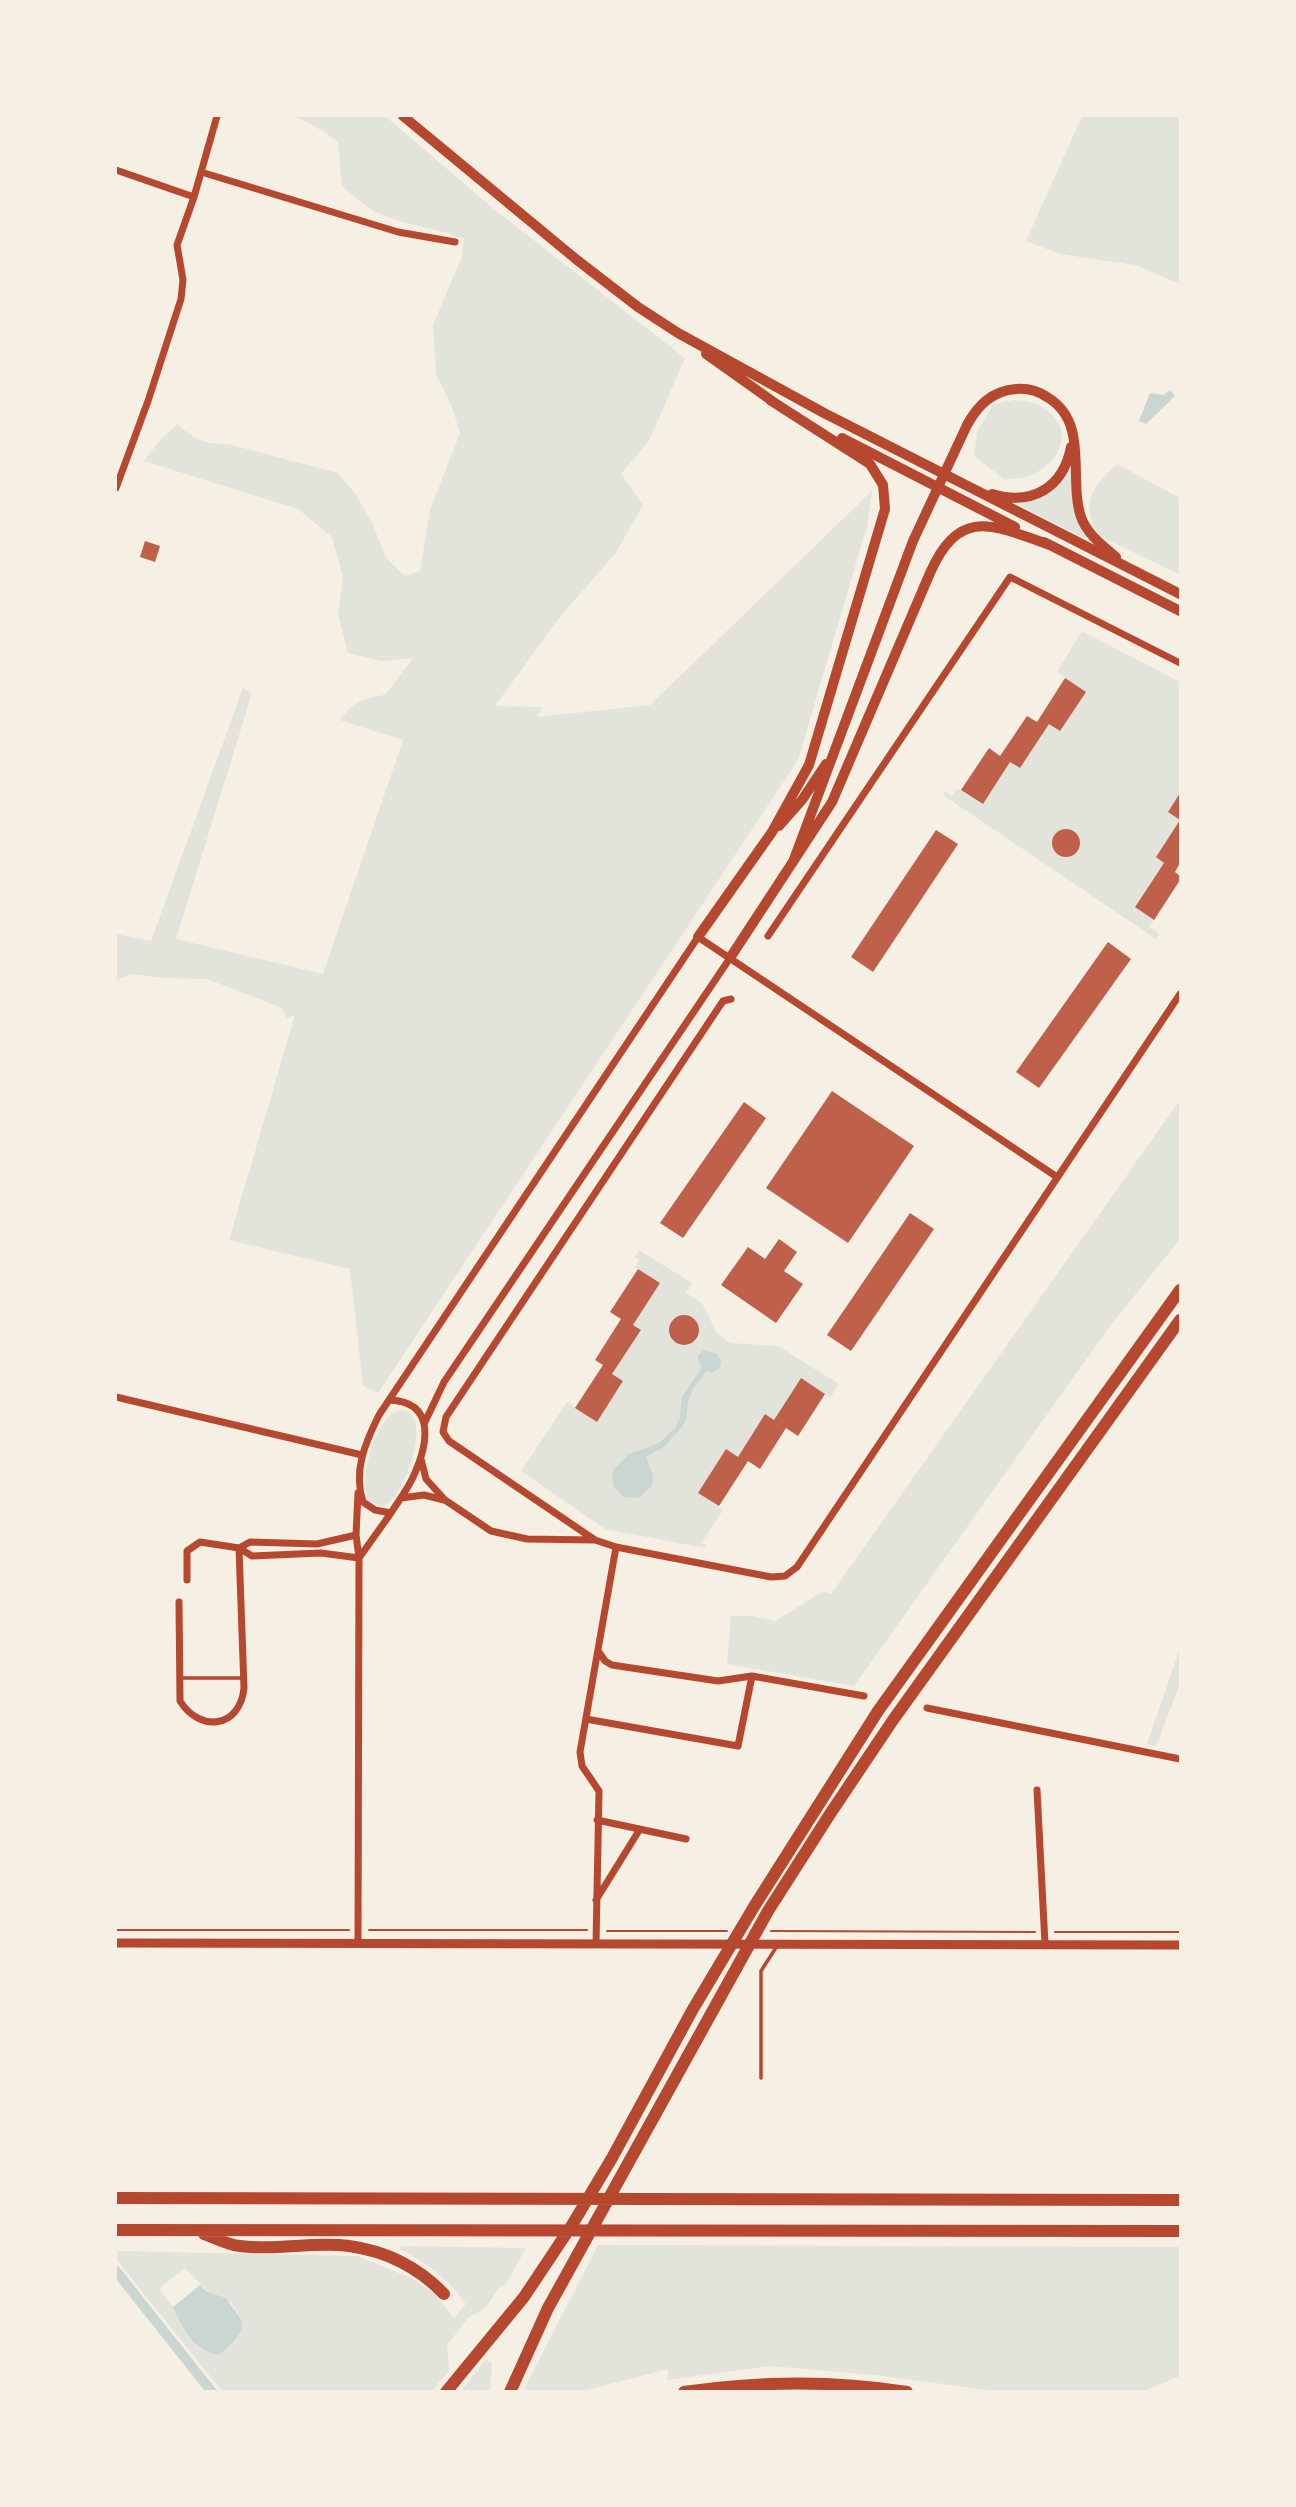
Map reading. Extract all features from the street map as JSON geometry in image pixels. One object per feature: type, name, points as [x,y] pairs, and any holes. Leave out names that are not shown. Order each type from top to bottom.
[{"type":"highway","points":[[446,2392],[524,2297],[586,2203],[693,2009],[755,1905],[878,1711],[1181,1290]]},
{"type":"highway","points":[[510,2392],[548,2308],[768,1911],[893,1720],[1181,1320]]},
{"type":"highway","points":[[116,2198],[1181,2200]]},
{"type":"highway","points":[[116,2230],[1181,2231]]},
{"type":"highway","points":[[194,2230],[239,2246],[349,2246],[386,2256],[412,2267],[430,2279],[444,2294]]},
{"type":"highway","points":[[684,2392],[767,2382],[803,2382],[907,2392]]},
{"type":"main road","points":[[404,116],[577,260],[638,307],[770,400],[870,464],[883,485],[886,502],[812,755],[800,783],[772,832],[698,937]]},
{"type":"main road","points":[[678,333],[818,410],[1181,594]]},
{"type":"main road","points":[[793,862],[886,610],[927,508],[967,425],[979,407],[998,393],[1019,388],[1035,391],[1054,401],[1067,417],[1072,434],[1081,517],[1094,538],[1128,568]]},
{"type":"main road","points":[[770,400],[1181,611]]},
{"type":"main road","points":[[967,486],[1010,498],[1026,497],[1045,490],[1058,480],[1066,467],[1072,434]]},
{"type":"main road","points":[[730,958],[828,810],[933,566],[946,546],[964,531],[984,525],[995,526],[1050,545]]},
{"type":"main road","points":[[772,832],[803,800],[840,735]]},
{"type":"street","points":[[116,488],[181,299],[183,280],[177,245],[217,116]]},
{"type":"street","points":[[116,170],[194,197]]},
{"type":"street","points":[[201,172],[398,232],[454,242]]},
{"type":"street","points":[[768,936],[1010,578],[1181,663]]},
{"type":"street","points":[[358,1943],[359,1558],[356,1535],[362,1455],[379,1415],[698,937],[1057,1177]]},
{"type":"street","points":[[359,1558],[414,1475],[420,1457],[424,1423],[444,1382],[730,958]]},
{"type":"street","points":[[732,999],[723,1001],[446,1417],[443,1432],[449,1441],[595,1540],[615,1547],[771,1577],[785,1576],[797,1567],[1181,994]]},
{"type":"street","points":[[116,1397],[362,1455]]},
{"type":"street","points":[[390,1400],[402,1400],[415,1406],[421,1412],[424,1423]]},
{"type":"street","points":[[420,1457],[426,1479],[445,1500],[491,1531],[510,1537],[595,1540]]},
{"type":"street","points":[[358,1488],[363,1502],[375,1510],[391,1513]]},
{"type":"street","points":[[401,1498],[424,1495],[445,1500]]},
{"type":"street","points":[[239,1548],[250,1542],[317,1544],[356,1535]]},
{"type":"street","points":[[187,1580],[187,1551],[200,1542],[239,1548],[252,1556],[321,1553],[359,1558]]},
{"type":"street","points":[[596,1944],[599,1791],[582,1766],[580,1752],[615,1547]]},
{"type":"street","points":[[179,1602],[180,1701],[186,1711],[206,1721],[218,1721],[236,1713],[243,1702],[239,1548]]},
{"type":"street","points":[[599,1652],[605,1661],[612,1665],[718,1681],[752,1676],[864,1696]]},
{"type":"street","points":[[586,1719],[738,1746],[752,1676]]},
{"type":"street","points":[[927,1708],[1181,1759]]},
{"type":"street","points":[[1037,1790],[1045,1944]]},
{"type":"street","points":[[597,1820],[686,1839]]},
{"type":"street","points":[[596,1900],[640,1829]]},
{"type":"street","points":[[116,1943],[1181,1945]]},
{"type":"lane","points":[[179,1678],[244,1678]]},
{"type":"lane","points":[[761,2077],[761,1971],[778,1944]]},
{"type":"path","points":[[116,1930],[731,1931]]},
{"type":"path","points":[[771,1931],[1181,1932]]},
{"type":"shaded area","points":[[294,116],[385,116],[495,210],[685,358],[649,441],[621,474],[643,505],[615,554],[559,618],[495,706],[543,707],[537,717],[650,705],[872,491],[867,526],[798,760],[378,1393],[363,1386],[350,1269],[229,1240],[295,1015],[287,1018],[282,1008],[207,979],[131,974],[117,980],[116,988],[116,934],[151,941],[243,688],[252,693],[176,939],[323,974],[403,740],[340,720],[350,708],[360,702],[385,695],[413,658],[382,661],[348,653],[338,614],[343,578],[332,537],[298,509],[144,461],[177,424],[189,434],[206,442],[228,444],[338,473],[357,496],[373,525],[386,558],[405,576],[420,571],[430,510],[460,433],[452,407],[436,374],[433,325],[462,256],[464,239],[388,217],[364,204],[342,186],[338,142]]},
{"type":"shaded area","points":[[1082,116],[1180,116],[1180,284],[1135,265],[1060,254],[1026,241]]},
{"type":"shaded area","points":[[1170,390],[1175,396],[1146,424],[1139,421],[1150,393],[1164,395]]},
{"type":"shaded area","points":[[1014,400],[1031,402],[1044,408],[1060,427],[1062,439],[1050,462],[1036,473],[1005,480],[974,456],[977,432],[993,404]]},
{"type":"shaded area","points":[[1117,464],[1180,498],[1180,575],[1098,535],[1090,513],[1092,495],[1101,480]]},
{"type":"shaded area","points":[[1068,470],[1072,471],[1088,537],[1086,539],[1014,502]]},
{"type":"shaded area","points":[[1082,631],[1180,682],[1180,793],[1168,812],[1180,820],[1156,857],[1164,863],[1135,906],[1154,920],[1149,926],[1159,934],[1156,939],[943,795],[945,791],[952,796],[957,788],[983,804],[1010,762],[1020,768],[1049,724],[1060,731],[1065,678],[1057,672]]},
{"type":"shaded area","points":[[1180,1100],[1180,1239],[1110,1326],[854,1686],[727,1664],[731,1616],[753,1616],[775,1621],[824,1591],[831,1594]]},
{"type":"shaded area","points":[[639,1250],[692,1283],[686,1293],[702,1303],[717,1333],[730,1343],[778,1346],[839,1384],[830,1398],[801,1378],[774,1420],[765,1414],[738,1457],[727,1450],[699,1493],[723,1510],[702,1542],[707,1546],[705,1548],[605,1529],[521,1471],[567,1402],[597,1422],[623,1382],[612,1374],[641,1331],[633,1325],[660,1283],[635,1267],[639,1260],[635,1257]]},
{"type":"shaded area","points":[[704,1350],[717,1354],[721,1361],[720,1368],[713,1372],[706,1371],[693,1389],[682,1427],[665,1446],[646,1457],[653,1476],[652,1486],[639,1498],[623,1497],[613,1486],[612,1473],[629,1454],[659,1443],[675,1428],[680,1417],[682,1397],[702,1367],[698,1355]]},
{"type":"shaded area","points":[[401,1410],[409,1412],[414,1419],[415,1447],[402,1484],[382,1507],[367,1500],[365,1490],[368,1463],[384,1423],[392,1414]]},
{"type":"shaded area","points":[[1180,1648],[1180,1684],[1156,1746],[1147,1744]]},
{"type":"shaded area","points":[[598,2245],[1180,2247],[1180,2376],[1141,2392],[996,2391],[874,2375],[770,2366],[667,2380],[668,2369],[583,2391],[523,2391]]},
{"type":"shaded area","points":[[401,2246],[526,2248],[506,2284],[499,2288],[485,2308],[468,2318],[447,2345],[449,2371],[431,2392],[222,2391],[116,2259],[116,2251],[357,2256],[411,2278],[435,2294],[454,2318],[466,2304],[459,2295],[436,2272],[400,2249]],"holes":[[[185,2268],[208,2292],[231,2302],[243,2322],[235,2343],[218,2355],[183,2327],[173,2307],[159,2289]]]},
{"type":"shaded area","points":[[200,2285],[207,2292],[226,2298],[243,2322],[235,2341],[218,2355],[195,2343],[185,2331],[173,2307]]},
{"type":"shaded area","points":[[486,2359],[492,2363],[490,2391],[461,2391]]},
{"type":"building","points":[[145,541],[160,546],[155,562],[140,557]]},
{"type":"building","points":[[1065,678],[1086,692],[1060,731],[1049,724],[1020,768],[1010,762],[983,804],[961,790],[989,748],[1000,756],[1027,716],[1037,722]]},
{"type":"building","points":[[1180,793],[1180,820],[1168,812]]},
{"type":"building","points":[[1180,820],[1180,863],[1175,872],[1180,876],[1180,880],[1154,920],[1135,907],[1164,863],[1156,857]]},
{"type":"building","points":[[1066,829],[1076,833],[1080,843],[1076,853],[1066,857],[1056,853],[1052,843],[1056,833]]},
{"type":"building","points":[[936,830],[958,844],[873,972],[851,957]]},
{"type":"building","points":[[1108,942],[1131,959],[1039,1088],[1016,1072]]},
{"type":"building","points":[[832,1091],[914,1146],[848,1243],[766,1188]]},
{"type":"building","points":[[744,1102],[766,1118],[683,1238],[660,1223]]},
{"type":"building","points":[[910,1213],[934,1229],[851,1351],[827,1335]]},
{"type":"building","points":[[779,1239],[797,1252],[784,1271],[803,1284],[776,1323],[721,1285],[748,1247],[765,1259]]},
{"type":"building","points":[[638,1269],[660,1283],[633,1325],[641,1330],[612,1374],[623,1381],[597,1422],[575,1408],[603,1365],[595,1360],[621,1319],[610,1312]]},
{"type":"building","points":[[684,1315],[690,1316],[698,1324],[698,1336],[690,1344],[684,1345],[678,1344],[670,1336],[669,1330],[670,1324],[678,1316]]},
{"type":"building","points":[[801,1378],[825,1394],[798,1436],[786,1428],[760,1469],[748,1461],[719,1506],[698,1493],[726,1449],[738,1457],[765,1414],[774,1420]]},
{"type":"waterway","points":[[116,2271],[212,2392]]}]
